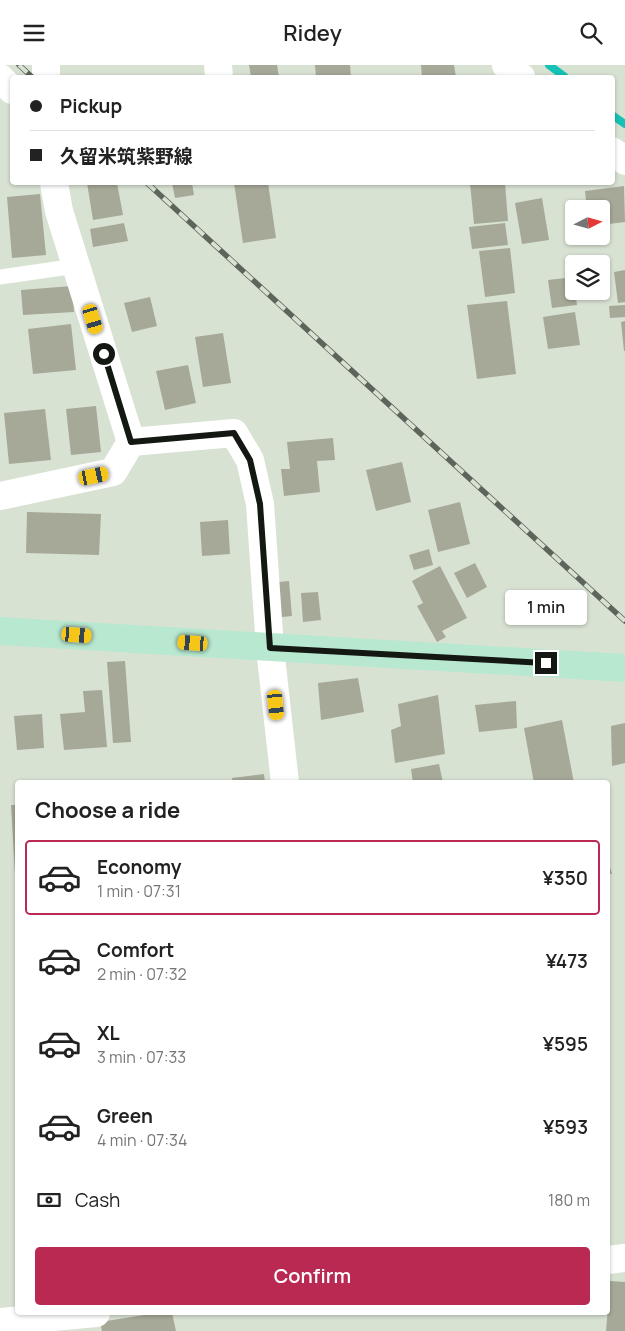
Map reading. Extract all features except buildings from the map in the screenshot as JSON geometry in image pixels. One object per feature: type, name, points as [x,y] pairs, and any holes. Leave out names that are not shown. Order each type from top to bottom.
[{"type":"main road","points":[[0,631],[625,668]]},
{"type":"street","points":[[506,65],[518,75]]},
{"type":"street","points":[[0,78],[10,88]]},
{"type":"street","points":[[615,153],[625,161]]},
{"type":"street","points":[[0,496],[113,472],[131,442],[59,211],[54,185]]},
{"type":"street","points":[[131,442],[234,433],[250,460],[260,504],[270,648],[285,780]]},
{"type":"street","points":[[610,1260],[625,1258]]},
{"type":"street","points":[[0,1322],[75,1315]]},
{"type":"lane","points":[[0,277],[76,266]]},
{"type":"waterway","points":[[549,65],[562,75]]},
{"type":"waterway","points":[[615,117],[625,124]]},
{"type":"railway","points":[[19,65],[30,75]]},
{"type":"railway","points":[[149,185],[625,621]]},
{"type":"route","points":[[104,354],[131,442],[234,433],[250,460],[260,504],[270,648],[546,663]]}]
